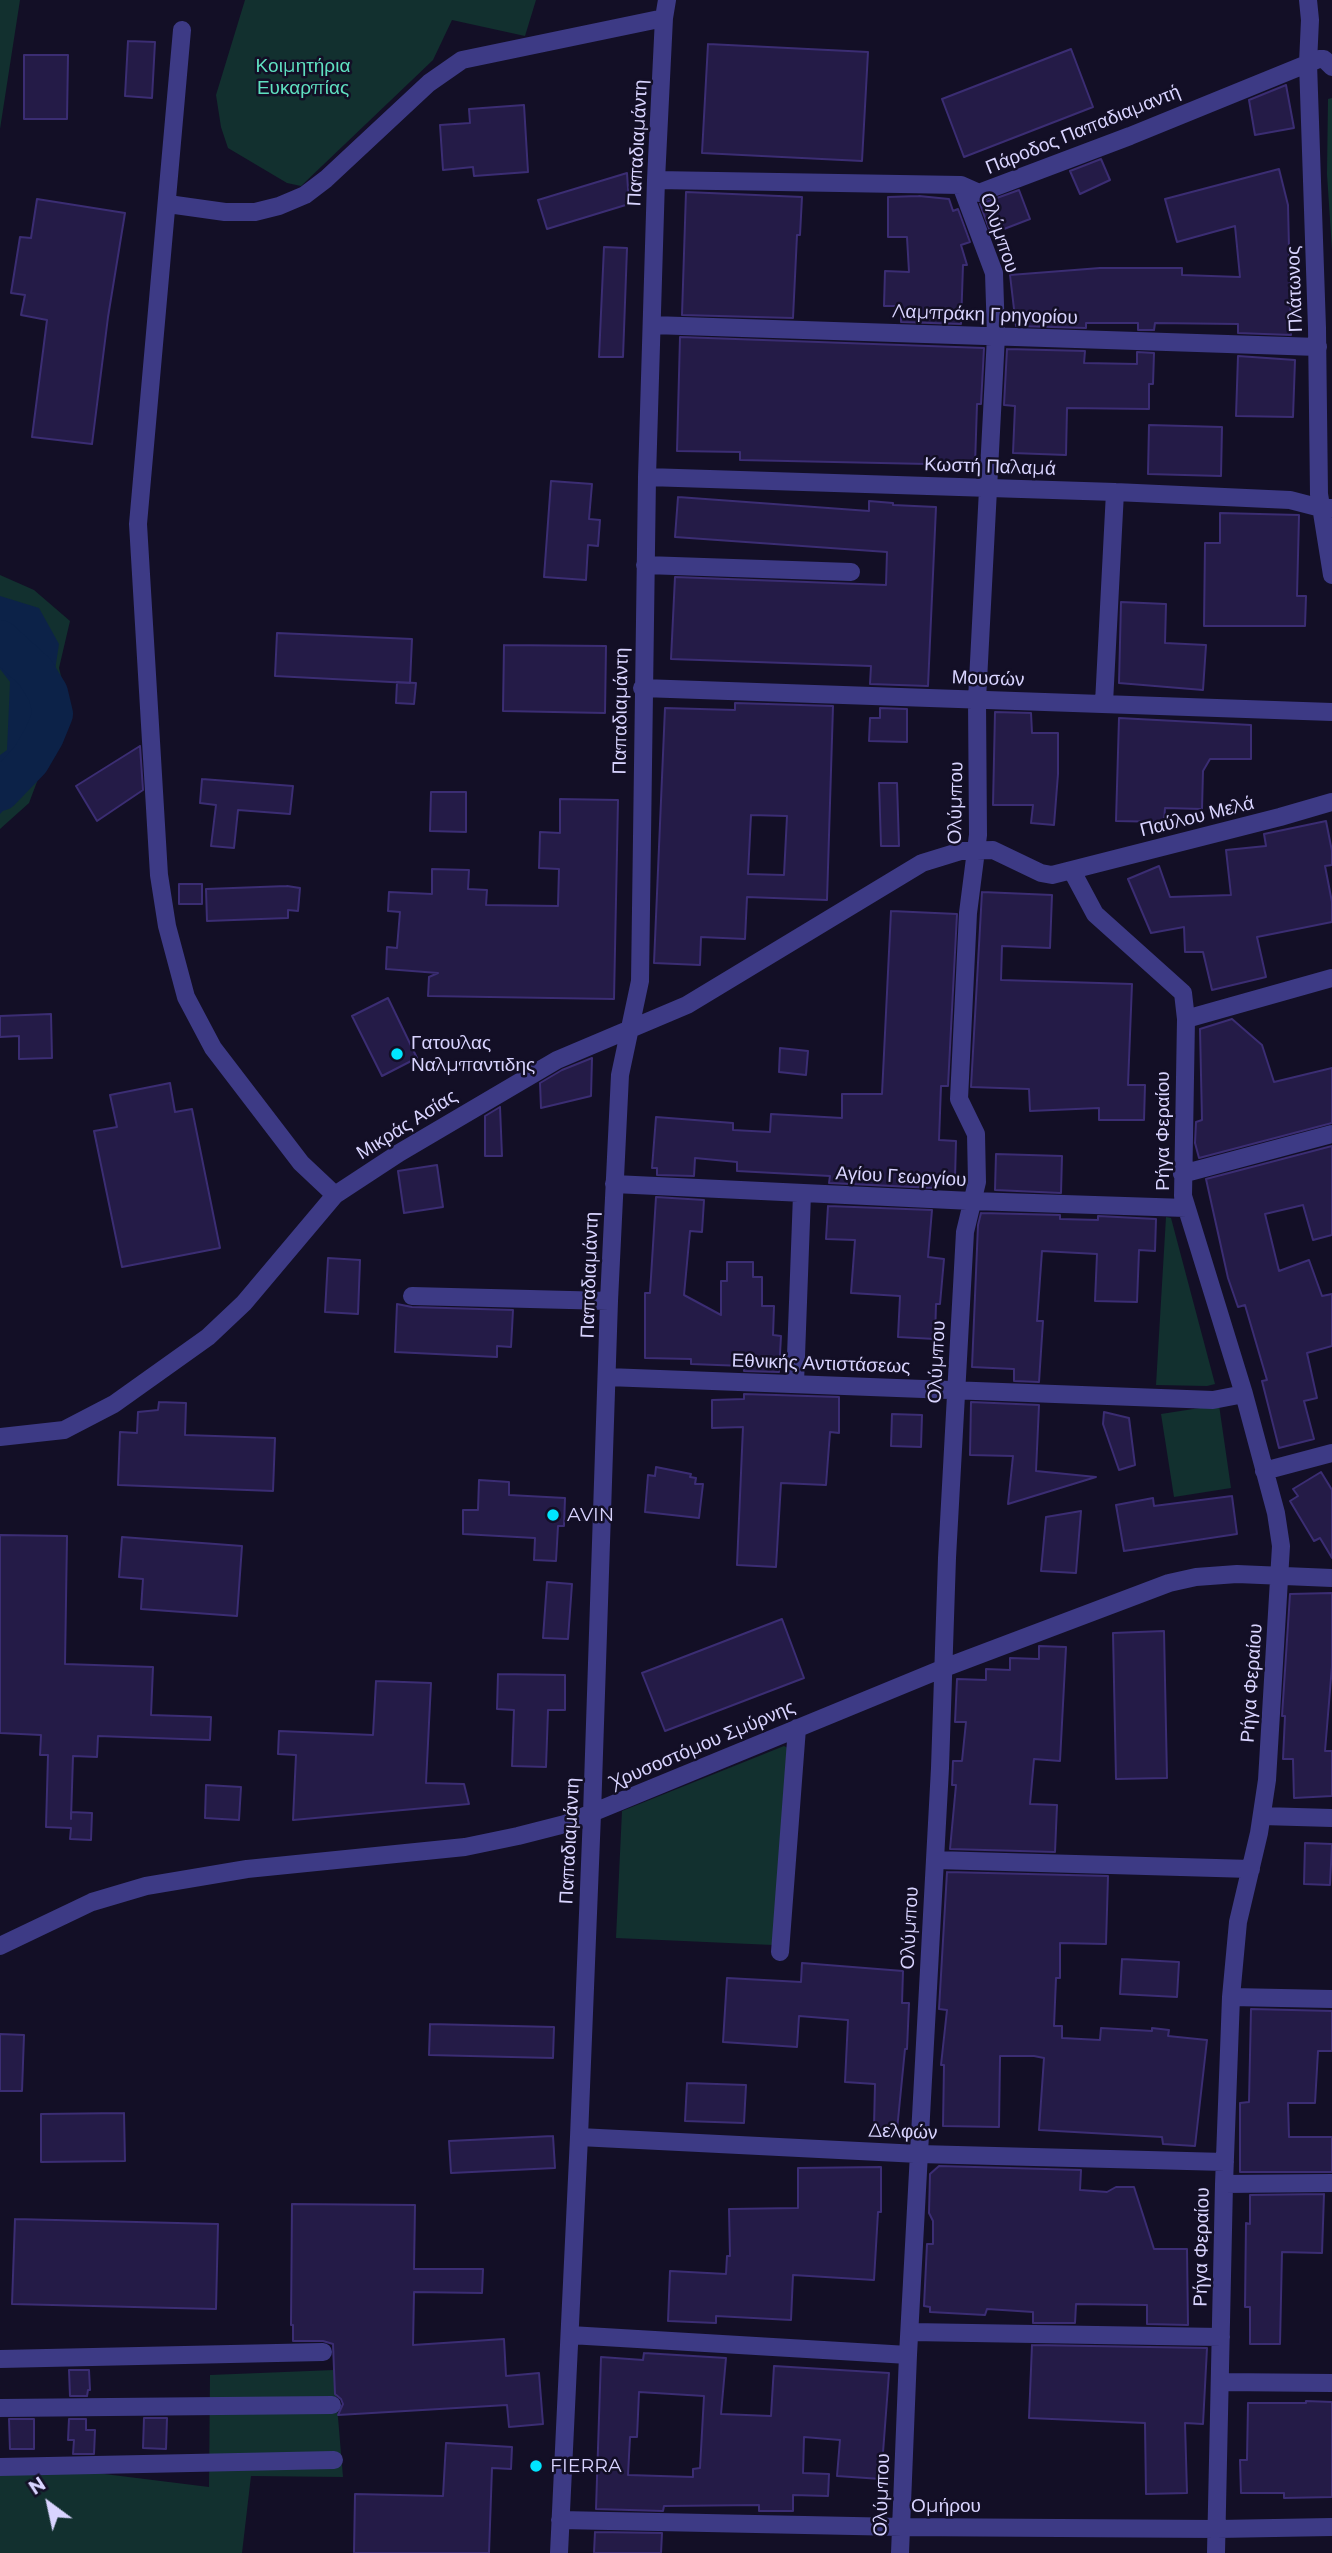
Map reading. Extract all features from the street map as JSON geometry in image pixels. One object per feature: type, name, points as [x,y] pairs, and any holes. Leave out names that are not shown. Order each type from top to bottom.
[{"type":"street","name":"Πλάτωνος","points":[[1308,0],[1308,63],[1325,326],[1318,347],[1332,575]]},
{"type":"street","points":[[168,204],[225,212],[255,212],[279,206],[305,195],[326,179],[429,83],[461,60],[666,9]]},
{"type":"street","name":"Παπαδιαμάντη","points":[[559,2553],[592,1814],[614,1184],[620,1075],[640,982],[647,477],[656,180],[666,9]]},
{"type":"street","points":[[182,30],[138,524],[159,875],[167,926],[186,997],[213,1048],[301,1163],[335,1195]]},
{"type":"street","points":[[1308,63],[1324,59],[1332,67]]},
{"type":"street","name":"Πάροδος Παπαδιαμαντή","points":[[656,180],[961,185],[979,193],[1308,63]]},
{"type":"street","name":"Ολύμπου","points":[[900,2553],[956,1390],[965,1232],[977,1182],[976,1135],[959,1099],[968,913],[977,850],[977,699],[996,337],[993,273],[961,185]]},
{"type":"street","name":"Λαμπράκη Γρηγορίου","points":[[652,325],[1318,347]]},
{"type":"street","name":"Κωστή Παλαμά","points":[[647,477],[1115,492],[1290,500],[1326,508]]},
{"type":"street","points":[[1104,703],[1115,492]]},
{"type":"street","points":[[645,565],[851,572]]},
{"type":"street","name":"Μουσών","points":[[642,688],[1332,712]]},
{"type":"street","name":"Παύλου Μελά","points":[[1072,871],[1332,802]]},
{"type":"street","name":"Μικράς Ασίας","points":[[0,1437],[64,1430],[114,1404],[208,1337],[244,1303],[335,1195],[399,1153],[557,1060],[687,1005],[922,863],[934,858],[977,850],[1000,852],[1044,874],[1072,871]]},
{"type":"street","name":"Ρήγα Φεραίου","points":[[1072,871],[1095,914],[1179,987],[1185,1000],[1182,1174],[1186,1208],[1244,1394],[1279,1528],[1279,1575],[1267,1780],[1262,1816],[1238,1922],[1231,1997],[1216,2553]]},
{"type":"street","points":[[1186,1019],[1332,978]]},
{"type":"street","points":[[1182,1174],[1332,1134]]},
{"type":"street","name":"Αγίου Γεωργίου","points":[[614,1184],[802,1194],[1186,1208]]},
{"type":"street","points":[[795,1384],[802,1194]]},
{"type":"street","points":[[412,1296],[609,1301]]},
{"type":"street","name":"Εθνικής Αντιστάσεως","points":[[607,1377],[1213,1400],[1244,1394]]},
{"type":"street","points":[[1264,1471],[1332,1453]]},
{"type":"street","name":"Χρυσοστόμου Σμύρνης","points":[[0,1946],[92,1902],[146,1886],[247,1869],[465,1847],[543,1830],[592,1814],[944,1668],[1177,1580],[1217,1575],[1332,1578]]},
{"type":"street","points":[[780,1952],[797,1728]]},
{"type":"street","points":[[1262,1816],[1332,1818]]},
{"type":"street","points":[[935,1860],[1251,1869]]},
{"type":"street","points":[[1231,1997],[1332,1999]]},
{"type":"street","name":"Δελφών","points":[[579,2137],[919,2154],[1225,2162]]},
{"type":"street","points":[[1224,2183],[1332,2183]]},
{"type":"street","points":[[909,2332],[1221,2337]]},
{"type":"street","points":[[570,2335],[908,2355]]},
{"type":"street","points":[[0,2359],[323,2352]]},
{"type":"street","points":[[1220,2382],[1332,2383]]},
{"type":"street","points":[[0,2408],[331,2405]]},
{"type":"street","points":[[0,2467],[334,2460]]},
{"type":"street","name":"Ομήρου","points":[[560,2519],[902,2527],[1332,2527]]},
{"type":"green space","points":[[0,0],[20,0],[0,129]]},
{"type":"green space","name":"Κοιμητήρια Ευκαρπίας","points":[[245,0],[536,0],[525,36],[452,20],[433,60],[301,186],[287,183],[228,148],[221,127],[216,95]]},
{"type":"green space","points":[[1332,98],[1332,250],[1327,174],[1328,99]]},
{"type":"green space","points":[[0,575],[34,590],[70,621],[59,668],[69,708],[52,742],[29,803],[0,829]]},
{"type":"green space","points":[[1166,1217],[1171,1218],[1215,1384],[1156,1385]]},
{"type":"green space","points":[[1219,1405],[1231,1488],[1174,1497],[1161,1414]]},
{"type":"green space","points":[[784,1746],[788,1748],[773,1945],[616,1938],[622,1811]]},
{"type":"green space","points":[[334,2370],[343,2477],[251,2476],[242,2553],[0,2553],[0,2461],[209,2487],[210,2375]]},
{"type":"water","points":[[0,596],[39,608],[59,644],[47,723],[34,779],[0,814],[0,755],[7,750],[10,682],[0,669]]},
{"type":"building","points":[[128,41],[155,42],[152,98],[125,96]]},
{"type":"building","points":[[708,44],[868,52],[862,161],[702,153]]},
{"type":"building","points":[[1071,49],[1093,107],[964,157],[942,99]]},
{"type":"building","points":[[24,55],[68,55],[67,119],[24,119]]},
{"type":"building","points":[[1286,85],[1294,128],[1255,135],[1249,100]]},
{"type":"building","points":[[524,105],[528,172],[474,176],[473,167],[443,170],[440,125],[470,123],[469,109]]},
{"type":"building","points":[[1101,159],[1110,180],[1080,194],[1070,171]]},
{"type":"building","points":[[1279,169],[1288,205],[1291,335],[1238,333],[1238,324],[1155,323],[1154,330],[1138,330],[1138,323],[1086,323],[1086,328],[1016,326],[1010,275],[1100,268],[1182,268],[1182,275],[1240,277],[1235,226],[1177,242],[1165,199]]},
{"type":"building","points":[[627,173],[629,204],[547,229],[538,200]]},
{"type":"building","points":[[1019,190],[1030,219],[991,234],[980,204]]},
{"type":"building","points":[[686,192],[802,197],[800,235],[797,235],[793,318],[682,315]]},
{"type":"building","points":[[888,197],[949,199],[953,211],[958,209],[970,242],[961,245],[967,265],[963,265],[961,324],[901,322],[901,306],[884,306],[885,271],[909,272],[907,237],[888,237]]},
{"type":"building","points":[[37,199],[125,213],[108,317],[92,444],[32,437],[47,320],[21,315],[25,295],[11,293],[20,237],[31,238]]},
{"type":"building","points":[[604,247],[627,248],[623,357],[599,357]]},
{"type":"building","points":[[680,337],[984,348],[981,404],[977,404],[975,465],[740,460],[740,452],[677,451]]},
{"type":"building","points":[[1007,349],[1085,351],[1084,363],[1137,364],[1137,352],[1154,353],[1153,384],[1149,384],[1149,409],[1067,408],[1066,455],[1013,453],[1015,406],[1004,405]]},
{"type":"building","points":[[1238,356],[1295,360],[1293,417],[1236,416]]},
{"type":"building","points":[[1149,425],[1222,427],[1221,476],[1148,474]]},
{"type":"building","points":[[551,481],[592,484],[589,519],[600,520],[598,546],[588,545],[586,580],[544,577]]},
{"type":"building","points":[[678,497],[869,511],[869,501],[936,507],[928,686],[870,684],[871,666],[671,659],[675,577],[886,585],[887,552],[675,537]]},
{"type":"building","points":[[1220,513],[1299,515],[1297,596],[1306,596],[1305,626],[1204,626],[1205,543],[1220,543]]},
{"type":"building","points":[[1121,602],[1166,604],[1165,643],[1206,645],[1203,690],[1119,683]]},
{"type":"building","points":[[277,633],[412,639],[410,683],[275,676]]},
{"type":"building","points":[[504,645],[606,646],[605,713],[503,711]]},
{"type":"building","points":[[397,682],[416,683],[414,704],[396,703]]},
{"type":"building","points":[[735,703],[833,706],[827,900],[747,897],[745,939],[701,937],[700,965],[654,963],[665,708],[735,710]],"holes":[[[751,815],[787,816],[784,875],[748,874]]]},
{"type":"building","points":[[880,708],[907,709],[907,742],[869,741],[870,718],[880,718]]},
{"type":"building","points":[[995,712],[1031,713],[1032,733],[1058,733],[1054,825],[1031,823],[1033,805],[993,805]]},
{"type":"building","points":[[1119,718],[1251,725],[1251,759],[1210,759],[1203,771],[1202,809],[1165,808],[1164,822],[1116,821]]},
{"type":"building","points":[[140,746],[143,790],[97,821],[76,786]]},
{"type":"building","points":[[202,779],[293,786],[290,814],[238,810],[234,848],[211,846],[216,805],[200,803]]},
{"type":"building","points":[[879,783],[897,783],[899,846],[881,846]]},
{"type":"building","points":[[431,792],[466,792],[466,832],[430,831]]},
{"type":"building","points":[[560,799],[618,800],[614,999],[428,996],[429,977],[438,973],[386,969],[387,947],[397,948],[400,912],[388,911],[389,892],[432,894],[432,869],[469,870],[468,889],[487,890],[486,905],[558,906],[559,869],[539,868],[540,832],[560,833]]},
{"type":"building","points":[[1326,821],[1332,851],[1332,865],[1325,866],[1332,902],[1332,922],[1257,937],[1266,977],[1212,990],[1203,952],[1185,952],[1184,927],[1151,933],[1128,879],[1159,866],[1170,897],[1231,895],[1226,850],[1266,846],[1264,834]]},
{"type":"building","points":[[179,884],[202,884],[202,904],[179,904]]},
{"type":"building","points":[[287,886],[300,888],[298,911],[288,910],[288,918],[207,921],[206,889]]},
{"type":"building","points":[[982,892],[1052,895],[1050,948],[1002,946],[1001,980],[1132,984],[1128,1085],[1145,1085],[1144,1120],[1099,1120],[1099,1108],[1030,1111],[1029,1089],[971,1087]]},
{"type":"building","points":[[891,911],[957,914],[948,1086],[941,1086],[939,1140],[956,1141],[955,1179],[952,1179],[952,1183],[935,1182],[934,1188],[829,1183],[830,1176],[737,1171],[737,1162],[695,1158],[694,1176],[657,1175],[657,1168],[652,1168],[656,1117],[733,1123],[733,1130],[770,1132],[771,1114],[842,1118],[842,1094],[882,1094]]},
{"type":"building","points":[[388,998],[417,1058],[382,1076],[352,1016]]},
{"type":"building","points":[[51,1014],[52,1058],[19,1059],[19,1036],[0,1037],[0,1016]]},
{"type":"building","points":[[1232,1019],[1262,1045],[1274,1082],[1332,1068],[1332,1123],[1199,1158],[1195,1143],[1196,1122],[1202,1120],[1200,1029]]},
{"type":"building","points":[[780,1048],[808,1051],[806,1075],[779,1072]]},
{"type":"building","points":[[592,1058],[591,1096],[541,1108],[540,1083],[562,1070]]},
{"type":"building","points":[[170,1083],[175,1112],[192,1109],[220,1248],[122,1267],[94,1131],[117,1127],[110,1095]]},
{"type":"building","points":[[500,1107],[502,1156],[485,1156],[485,1116]]},
{"type":"building","points":[[1332,1146],[1332,1235],[1313,1240],[1303,1205],[1265,1214],[1279,1271],[1309,1260],[1322,1296],[1332,1294],[1332,1346],[1307,1353],[1317,1398],[1304,1401],[1314,1439],[1279,1448],[1262,1381],[1267,1380],[1245,1305],[1238,1307],[1228,1278],[1206,1179]]},
{"type":"building","points":[[996,1154],[1062,1156],[1061,1193],[995,1190]]},
{"type":"building","points":[[437,1165],[443,1207],[404,1213],[398,1171]]},
{"type":"building","points":[[656,1197],[704,1200],[702,1232],[690,1231],[684,1295],[721,1315],[721,1281],[727,1281],[727,1262],[753,1262],[753,1277],[762,1277],[762,1306],[774,1306],[773,1335],[781,1336],[779,1372],[744,1371],[744,1366],[691,1364],[691,1359],[645,1358],[645,1293],[650,1293]]},
{"type":"building","points":[[828,1206],[932,1210],[928,1257],[944,1259],[940,1304],[936,1304],[935,1339],[898,1337],[900,1296],[851,1293],[855,1240],[826,1239]]},
{"type":"building","points":[[981,1213],[1060,1215],[1060,1219],[1098,1220],[1098,1216],[1156,1219],[1155,1251],[1139,1250],[1137,1302],[1095,1301],[1097,1254],[1042,1251],[1037,1321],[1043,1321],[1039,1382],[1014,1381],[1014,1369],[972,1367],[978,1225]]},
{"type":"building","points":[[328,1258],[360,1260],[358,1314],[325,1312]]},
{"type":"building","points":[[397,1304],[412,1307],[513,1310],[511,1347],[497,1346],[497,1357],[395,1352]]},
{"type":"building","points":[[744,1394],[839,1397],[839,1433],[830,1432],[826,1485],[781,1483],[776,1567],[737,1565],[743,1427],[712,1428],[712,1400],[744,1399]]},
{"type":"building","points":[[159,1402],[186,1403],[185,1435],[275,1438],[273,1491],[118,1485],[120,1432],[137,1433],[138,1412],[158,1410]]},
{"type":"building","points":[[971,1402],[1039,1405],[1036,1471],[1096,1477],[1008,1504],[1013,1456],[970,1455]]},
{"type":"building","points":[[1104,1412],[1129,1418],[1135,1465],[1119,1470],[1103,1424]]},
{"type":"building","points":[[892,1414],[922,1415],[921,1447],[891,1446]]},
{"type":"building","points":[[656,1467],[691,1474],[690,1477],[696,1478],[695,1484],[703,1484],[699,1518],[645,1512],[648,1475],[655,1476]]},
{"type":"building","points":[[1321,1472],[1332,1490],[1332,1558],[1320,1538],[1314,1541],[1290,1501],[1298,1496],[1293,1489]]},
{"type":"building","points":[[479,1480],[509,1482],[509,1495],[565,1498],[564,1526],[558,1526],[556,1561],[534,1560],[535,1538],[463,1534],[463,1510],[478,1510]]},
{"type":"building","points":[[1232,1496],[1237,1534],[1124,1551],[1116,1505],[1153,1498],[1154,1506]]},
{"type":"building","points":[[1081,1511],[1076,1573],[1041,1571],[1046,1517]]},
{"type":"building","points":[[0,1535],[67,1536],[65,1664],[153,1667],[151,1715],[211,1717],[210,1740],[98,1736],[97,1757],[73,1756],[71,1812],[92,1813],[91,1840],[70,1839],[71,1828],[46,1827],[48,1755],[40,1755],[41,1735],[0,1733]]},
{"type":"building","points":[[122,1537],[242,1546],[237,1616],[141,1609],[143,1579],[119,1577]]},
{"type":"building","points":[[547,1582],[572,1584],[568,1639],[543,1638]]},
{"type":"building","points":[[1332,1593],[1332,1666],[1325,1751],[1332,1751],[1332,1796],[1294,1798],[1293,1759],[1283,1759],[1285,1716],[1282,1716],[1290,1594]]},
{"type":"building","points":[[782,1619],[804,1678],[665,1731],[642,1673]]},
{"type":"building","points":[[1164,1631],[1167,1778],[1116,1779],[1113,1633]]},
{"type":"building","points":[[1039,1646],[1066,1647],[1060,1761],[1034,1759],[1030,1804],[1057,1805],[1055,1852],[950,1849],[956,1785],[952,1785],[953,1761],[962,1761],[966,1722],[955,1722],[957,1679],[986,1680],[986,1669],[1010,1670],[1010,1658],[1039,1659]]},
{"type":"building","points":[[498,1674],[565,1675],[565,1710],[548,1710],[546,1767],[512,1766],[514,1710],[497,1709]]},
{"type":"building","points":[[376,1681],[431,1683],[426,1783],[464,1784],[469,1804],[293,1820],[296,1755],[278,1754],[279,1731],[373,1735]]},
{"type":"building","points":[[206,1785],[241,1787],[239,1820],[205,1818]]},
{"type":"building","points":[[1305,1843],[1332,1844],[1330,1885],[1304,1884]]},
{"type":"building","points":[[947,1872],[1108,1876],[1106,1944],[1060,1943],[1060,1978],[1056,1978],[1054,2026],[1062,2026],[1062,2038],[1100,2040],[1101,2028],[1152,2031],[1152,2028],[1169,2030],[1168,2036],[1207,2040],[1195,2146],[1163,2144],[1162,2137],[1039,2130],[1044,2058],[1034,2056],[1000,2056],[999,2127],[943,2126],[944,2065],[941,2065],[947,2010],[939,2009]]},
{"type":"building","points":[[1122,1959],[1179,1962],[1177,1997],[1120,1994]]},
{"type":"building","points":[[802,1963],[903,1971],[902,2003],[909,2003],[907,2049],[897,2130],[874,2127],[875,2084],[845,2082],[848,2020],[799,2016],[797,2047],[723,2042],[727,1978],[801,1982]]},
{"type":"building","points":[[1251,2009],[1332,2011],[1332,2051],[1318,2051],[1315,2103],[1288,2103],[1289,2137],[1332,2137],[1332,2172],[1240,2172],[1240,2103],[1249,2102]]},
{"type":"building","points":[[430,2024],[554,2027],[553,2058],[429,2055]]},
{"type":"building","points":[[0,2034],[24,2035],[22,2091],[0,2091]]},
{"type":"building","points":[[687,2083],[746,2085],[744,2123],[685,2121]]},
{"type":"building","points":[[124,2113],[125,2161],[41,2162],[41,2114]]},
{"type":"building","points":[[553,2136],[555,2168],[451,2173],[449,2141]]},
{"type":"building","points":[[939,2166],[1081,2170],[1080,2190],[1107,2192],[1116,2187],[1134,2187],[1154,2249],[1187,2249],[1188,2325],[1147,2324],[1147,2305],[1076,2304],[1075,2323],[1033,2323],[1033,2312],[987,2309],[985,2315],[930,2312],[930,2307],[924,2306],[927,2244],[933,2244],[933,2221],[929,2213],[930,2174]]},
{"type":"building","points":[[881,2167],[881,2212],[878,2212],[874,2280],[793,2275],[791,2320],[716,2316],[716,2323],[668,2321],[670,2271],[726,2274],[727,2256],[730,2256],[729,2209],[798,2208],[798,2168]]},
{"type":"building","points":[[1324,2194],[1322,2253],[1282,2252],[1280,2344],[1250,2344],[1250,2307],[1245,2307],[1246,2223],[1250,2224],[1250,2195]]},
{"type":"building","points":[[292,2204],[415,2205],[414,2269],[483,2269],[482,2293],[414,2292],[413,2345],[504,2339],[506,2376],[539,2373],[543,2424],[509,2427],[507,2405],[338,2415],[343,2404],[335,2394],[333,2344],[323,2341],[293,2341]]},
{"type":"building","points":[[15,2219],[218,2224],[216,2309],[12,2304]]},
{"type":"building","points":[[1032,2345],[1207,2348],[1203,2424],[1185,2423],[1187,2493],[1146,2494],[1145,2423],[1029,2418]]},
{"type":"building","points":[[644,2353],[726,2358],[721,2414],[771,2416],[774,2366],[889,2373],[881,2479],[837,2476],[840,2440],[804,2437],[803,2473],[829,2474],[828,2496],[793,2495],[793,2511],[759,2511],[759,2505],[664,2506],[663,2511],[596,2509],[601,2357],[643,2360]],"holes":[[[639,2392],[704,2396],[700,2468],[693,2469],[693,2477],[628,2475],[630,2437],[637,2437]]]},
{"type":"building","points":[[69,2370],[89,2370],[90,2390],[87,2396],[70,2396]]},
{"type":"building","points":[[1332,2402],[1332,2497],[1284,2498],[1284,2493],[1241,2493],[1240,2460],[1247,2460],[1248,2403]]},
{"type":"building","points":[[144,2418],[167,2418],[166,2449],[143,2448]]},
{"type":"building","points":[[9,2419],[34,2419],[34,2449],[10,2449]]},
{"type":"building","points":[[69,2419],[86,2419],[86,2430],[95,2430],[94,2454],[73,2454],[74,2440],[68,2440]]},
{"type":"building","points":[[446,2443],[512,2447],[511,2469],[492,2468],[489,2553],[354,2553],[355,2494],[443,2496]]},
{"type":"building","points":[[595,2532],[662,2533],[661,2553],[594,2553]]},
{"type":"waterway","points":[[0,640],[35,672],[48,693],[53,714],[30,760],[0,791]]},
{"type":"place","name":"Γατουλας Ναλμπαντιδης","points":[[397,1054]]},
{"type":"place","name":"AVIN","points":[[553,1515]]},
{"type":"place","name":"FIERRA","points":[[536,2466]]}]
